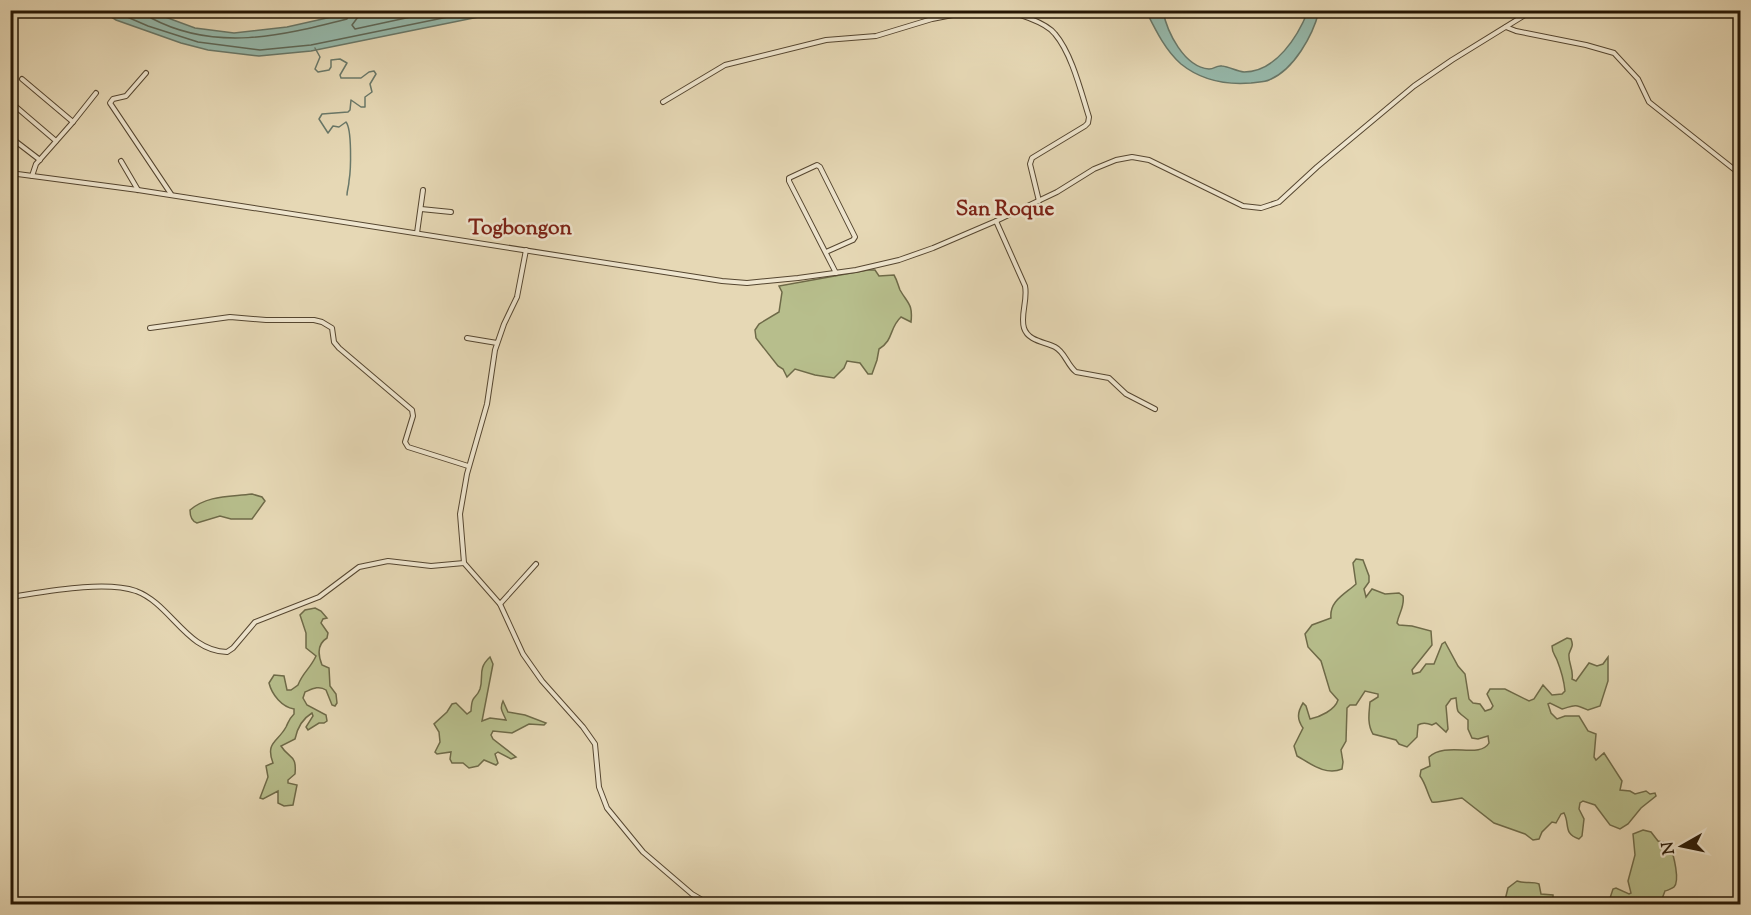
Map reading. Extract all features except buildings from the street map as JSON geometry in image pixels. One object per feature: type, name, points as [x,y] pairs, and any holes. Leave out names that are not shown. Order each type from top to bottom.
[{"type":"street","points":[[663,102],[725,65],[825,40],[876,36],[932,19],[978,10]]},
{"type":"street","points":[[999,10],[1034,21],[1056,35],[1068,58],[1089,117],[1085,126],[1032,158],[1030,164],[1039,201]]},
{"type":"street","points":[[10,173],[171,195],[722,281],[760,282],[836,273],[884,264],[916,254],[1039,201],[1094,168],[1132,156],[1149,160],[1243,206],[1269,207],[1285,197],[1414,86],[1533,10]]},
{"type":"street","points":[[1506,27],[1614,53],[1638,79],[1645,96],[1653,106],[1740,174]]},
{"type":"street","points":[[146,73],[126,96],[113,99],[110,103],[171,195]]},
{"type":"street","points":[[22,79],[73,122]]},
{"type":"street","points":[[32,176],[34,167],[96,93]]},
{"type":"street","points":[[15,106],[56,141]]},
{"type":"street","points":[[10,137],[40,160]]},
{"type":"street","points":[[121,161],[138,190]]},
{"type":"street","points":[[826,252],[855,237],[817,165],[789,180],[836,273]]},
{"type":"street","points":[[417,233],[423,190]]},
{"type":"street","points":[[421,209],[451,212]]},
{"type":"street","points":[[996,221],[1024,286],[1026,296],[1024,326],[1027,333],[1036,340],[1060,351],[1076,372],[1109,378],[1126,394],[1155,409]]},
{"type":"street","points":[[526,250],[517,297],[497,343],[487,404],[468,466],[460,514],[464,563],[500,604],[523,654],[535,672],[595,744],[599,787],[607,808],[643,852],[692,894],[704,901]]},
{"type":"street","points":[[150,328],[222,317],[322,322],[332,328],[334,342],[339,348],[412,410],[413,416],[405,442],[408,447],[468,466]]},
{"type":"street","points":[[467,338],[497,343]]},
{"type":"street","points":[[10,597],[106,587],[130,590],[157,604],[193,639],[227,652],[255,622],[319,597],[359,567],[388,561],[431,566],[464,563]]},
{"type":"street","points":[[500,604],[536,564]]},
{"type":"green space","points":[[875,270],[879,276],[894,275],[911,311],[911,322],[901,317],[887,342],[879,349],[872,374],[868,374],[860,363],[847,361],[844,368],[834,378],[795,369],[787,377],[783,369],[778,366],[756,338],[755,330],[759,324],[779,312],[782,292],[779,286]]},
{"type":"green space","points":[[252,494],[262,497],[265,501],[252,519],[231,519],[220,516],[197,523],[191,518],[190,510],[204,502]]},
{"type":"green space","points":[[1356,559],[1363,560],[1369,576],[1369,582],[1364,589],[1366,597],[1372,589],[1385,594],[1399,593],[1403,596],[1403,603],[1397,623],[1431,631],[1432,645],[1412,670],[1413,674],[1420,672],[1426,664],[1434,664],[1445,642],[1465,674],[1469,699],[1473,703],[1480,704],[1485,711],[1493,706],[1487,694],[1490,689],[1505,689],[1529,701],[1534,699],[1543,685],[1552,695],[1562,694],[1565,691],[1563,679],[1552,646],[1567,638],[1572,642],[1569,657],[1572,679],[1576,681],[1589,663],[1597,666],[1603,664],[1608,657],[1608,681],[1600,706],[1588,710],[1575,706],[1562,709],[1550,703],[1548,704],[1551,713],[1557,719],[1565,716],[1579,716],[1588,731],[1596,734],[1594,757],[1596,760],[1604,753],[1622,781],[1620,790],[1635,794],[1646,791],[1650,794],[1655,793],[1656,796],[1620,829],[1610,825],[1595,805],[1583,801],[1579,809],[1584,819],[1582,836],[1579,839],[1569,831],[1564,813],[1556,823],[1552,822],[1542,832],[1539,839],[1533,840],[1525,834],[1494,823],[1462,798],[1432,802],[1420,776],[1421,770],[1430,766],[1429,757],[1444,750],[1478,750],[1485,748],[1489,743],[1488,736],[1472,738],[1468,729],[1468,720],[1458,711],[1456,698],[1451,699],[1446,706],[1448,729],[1446,732],[1436,723],[1420,724],[1417,737],[1407,747],[1396,740],[1373,734],[1369,722],[1370,702],[1378,697],[1378,694],[1365,691],[1356,705],[1350,705],[1347,708],[1346,741],[1341,750],[1342,769],[1324,770],[1297,756],[1294,746],[1303,728],[1298,716],[1303,703],[1310,719],[1327,712],[1338,700],[1330,691],[1321,661],[1308,647],[1305,634],[1312,625],[1331,618],[1335,602],[1356,584],[1353,563]]},
{"type":"green space","points":[[315,608],[327,618],[321,623],[328,633],[320,647],[319,654],[322,665],[329,668],[330,686],[336,694],[337,703],[335,706],[332,705],[326,690],[321,688],[305,692],[303,698],[307,705],[326,715],[327,721],[308,730],[306,727],[313,716],[312,713],[300,724],[295,739],[281,746],[295,763],[295,774],[288,780],[288,783],[297,785],[293,805],[284,806],[278,803],[278,791],[263,799],[260,798],[268,777],[266,766],[273,763],[271,746],[294,714],[294,709],[285,706],[275,696],[269,683],[274,675],[284,676],[287,690],[291,690],[298,685],[314,660],[316,656],[306,648],[306,633],[300,615],[305,610]]},
{"type":"green space","points":[[490,657],[493,664],[482,721],[490,718],[506,720],[501,709],[503,701],[508,712],[525,715],[546,723],[544,725],[529,724],[512,733],[493,731],[491,735],[493,739],[516,757],[511,759],[498,752],[495,754],[498,763],[496,765],[484,760],[478,766],[469,768],[463,763],[452,763],[451,752],[437,754],[435,752],[440,742],[439,732],[434,724],[452,704],[456,703],[467,714],[471,711],[473,699],[480,689],[482,669]]},
{"type":"green space","points":[[1643,830],[1651,832],[1658,841],[1670,848],[1676,868],[1676,884],[1665,891],[1660,904],[1608,904],[1613,889],[1631,893],[1628,881],[1635,855],[1633,834]]},
{"type":"green space","points":[[1517,881],[1539,884],[1541,894],[1553,895],[1553,904],[1504,904],[1508,888]]},
{"type":"water","points":[[102,11],[149,11],[195,28],[234,33],[287,27],[358,11],[508,11],[311,51],[259,56],[208,50],[181,43],[116,20]]},
{"type":"water","points":[[1146,11],[1163,11],[1168,29],[1178,47],[1200,67],[1209,69],[1222,66],[1244,72],[1266,66],[1276,59],[1292,41],[1308,11],[1319,11],[1307,41],[1287,68],[1267,81],[1242,83],[1214,81],[1181,64],[1165,46]]},
{"type":"waterway","points":[[315,48],[320,57],[315,69],[318,72],[329,70],[331,60],[340,59],[347,63],[340,75],[341,78],[361,78],[374,71],[376,74],[370,84],[372,92],[365,97],[365,107],[351,100],[348,112],[322,114],[319,119],[328,133],[333,126],[339,127],[346,122],[348,126],[351,159],[347,195]]},
{"type":"district","name":"San Roque","points":[[1005,210]]},
{"type":"district","name":"Togbongon","points":[[520,229]]}]
